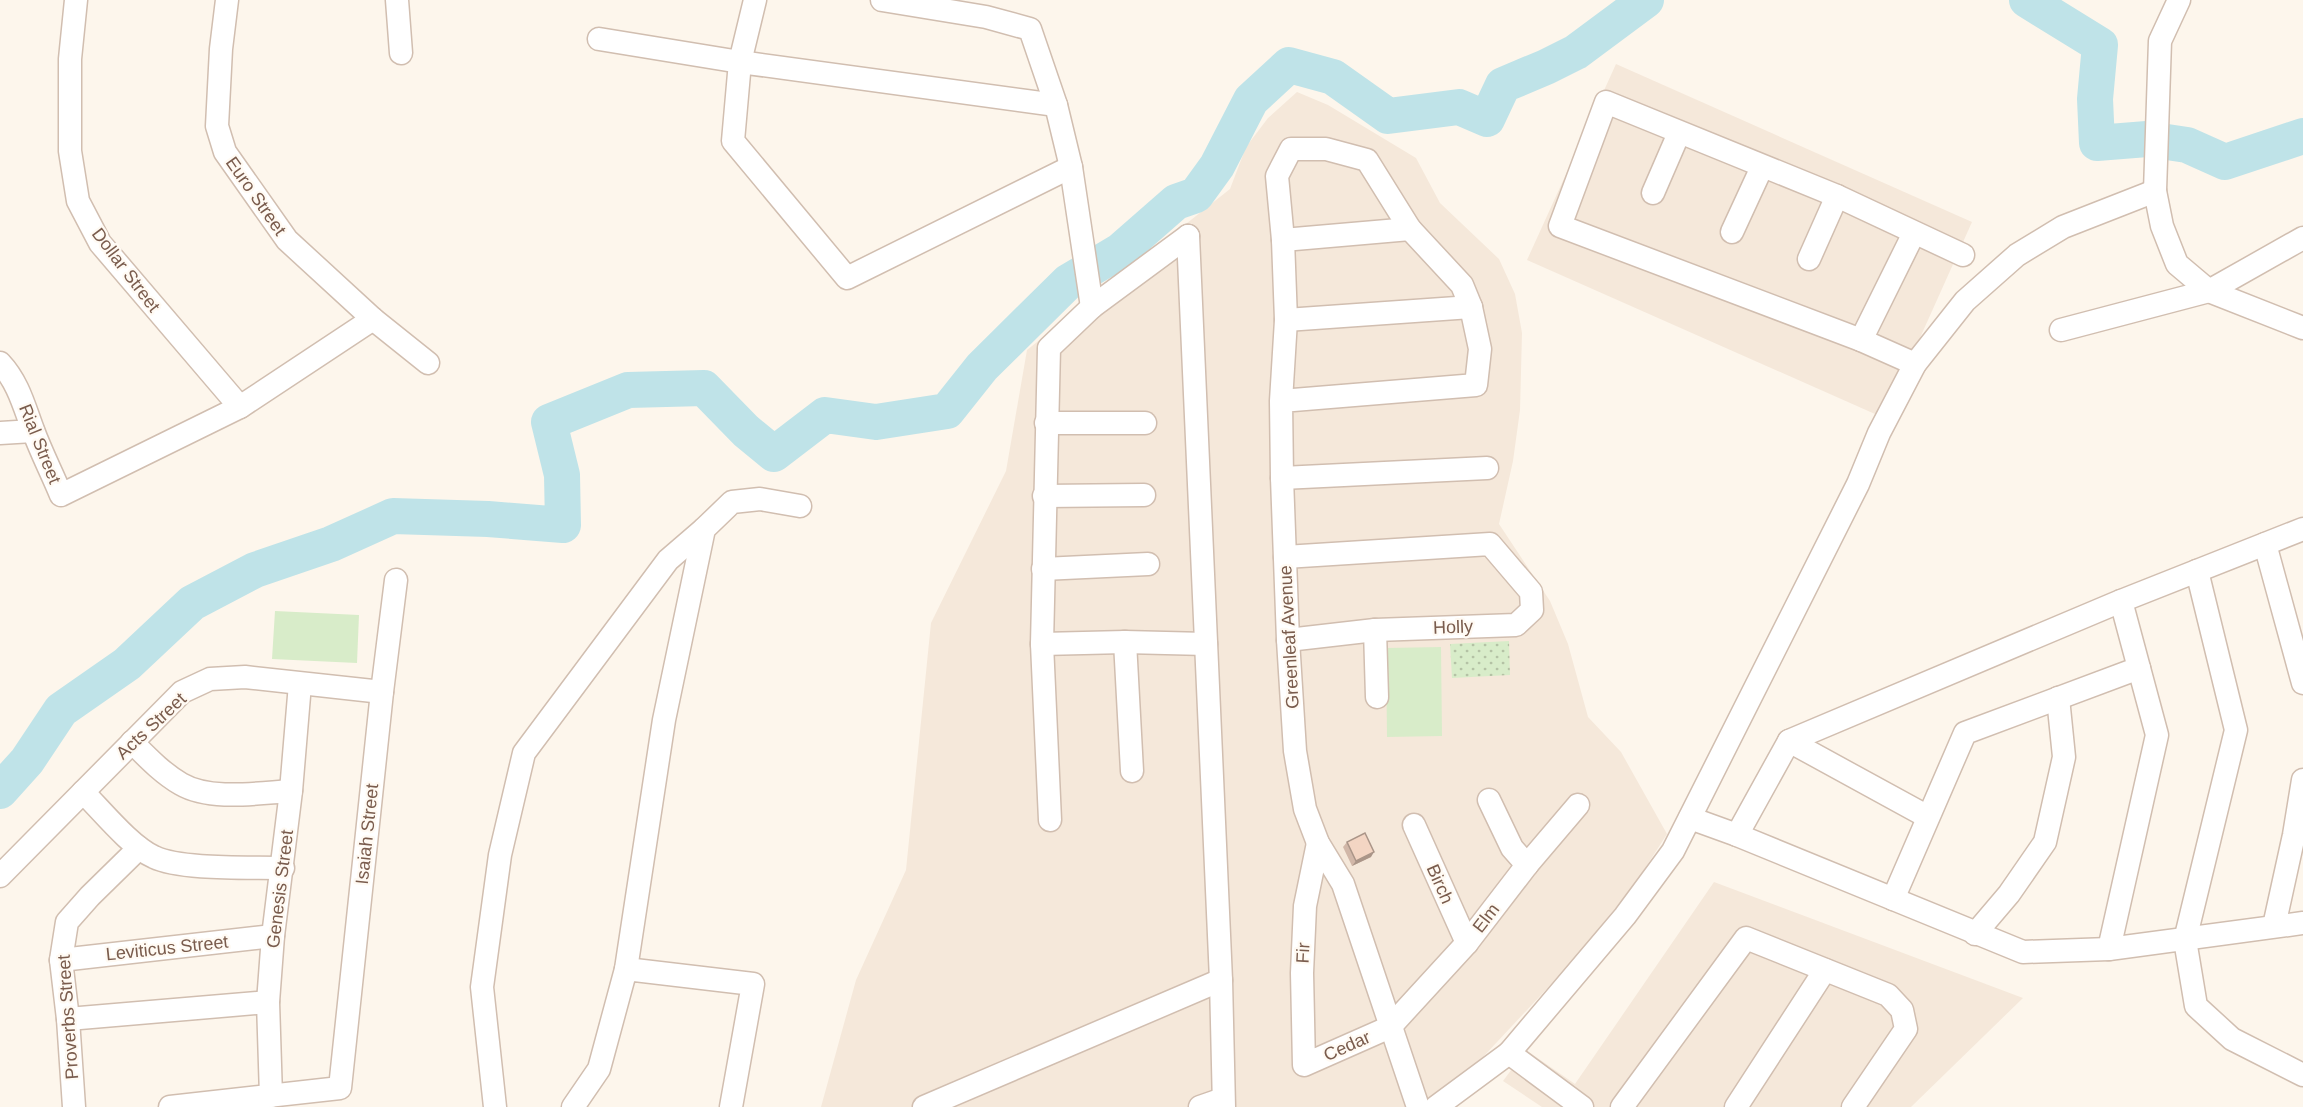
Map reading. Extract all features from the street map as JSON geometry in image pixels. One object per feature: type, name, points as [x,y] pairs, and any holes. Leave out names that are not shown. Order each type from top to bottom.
[{"type":"street","name":"Dollar Street","points":[[76,0],[70,59],[70,150],[78,201],[100,243],[240,407]]},
{"type":"street","name":"Euro Street","points":[[227,0],[221,49],[217,126],[225,152],[287,240],[373,319],[428,363]]},
{"type":"street","points":[[397,0],[401,53]]},
{"type":"street","points":[[755,0],[740,62],[733,141],[848,278],[1071,167]]},
{"type":"street","points":[[882,0],[986,17],[1030,29],[1056,105],[1071,167],[1091,300]]},
{"type":"street","points":[[2179,0],[2160,41],[2155,191],[2162,226],[2177,264],[2209,291],[2303,328]]},
{"type":"street","points":[[599,39],[740,62],[1056,105]]},
{"type":"street","points":[[1915,364],[1861,340],[1560,226],[1606,102],[1837,196],[1963,255]]},
{"type":"street","points":[[1653,193],[1679,133]]},
{"type":"street","name":"Greenleaf Avenue","points":[[1410,229],[1367,160],[1326,149],[1291,149],[1277,176],[1283,240],[1286,320],[1281,401],[1282,478],[1295,751],[1305,809],[1317,843],[1343,884],[1418,1107]]},
{"type":"street","points":[[1732,232],[1762,167]]},
{"type":"street","points":[[1436,1107],[1509,1053],[1625,916],[1673,851],[1858,483],[1879,434],[1915,364],[1965,301],[2017,255],[2063,227],[2155,191]]},
{"type":"street","points":[[1809,259],[1837,196]]},
{"type":"street","points":[[1281,401],[1476,385],[1480,349],[1471,307],[1462,285],[1410,229],[1283,240]]},
{"type":"street","points":[[1861,340],[1914,233]]},
{"type":"street","points":[[1050,820],[1042,644],[1049,348],[1091,300],[1188,236],[1221,980],[1224,1103],[1200,1107]]},
{"type":"street","points":[[2061,330],[2209,291],[2303,238]]},
{"type":"street","points":[[1286,320],[1471,307]]},
{"type":"street","points":[[240,407],[373,319]]},
{"type":"street","name":"Rial Street","points":[[0,363],[9,373],[25,405],[33,431],[61,495],[240,407]]},
{"type":"street","points":[[1046,423],[1145,423]]},
{"type":"street","points":[[0,433],[33,431]]},
{"type":"street","points":[[1282,478],[1487,468]]},
{"type":"street","points":[[1044,496],[1144,495]]},
{"type":"street","points":[[495,1107],[482,987],[500,855],[524,753],[668,560],[732,502],[760,499],[800,506]]},
{"type":"street","points":[[573,1107],[598,1069],[626,969],[664,720],[704,529]]},
{"type":"street","points":[[1737,835],[1789,741],[2121,601],[2303,529]]},
{"type":"street","name":"Holly","points":[[1286,557],[1490,544],[1531,592],[1532,610],[1516,625],[1375,630],[1288,640]]},
{"type":"street","points":[[2265,544],[2303,683]]},
{"type":"street","points":[[1043,569],[1148,564]]},
{"type":"street","points":[[2197,571],[2236,730],[2185,940],[2196,1006],[2232,1039],[2303,1075]]},
{"type":"street","name":"Isaiah Street","points":[[271,1096],[340,1088],[396,580]]},
{"type":"street","points":[[2109,949],[2157,735],[2121,601]]},
{"type":"street","points":[[1375,630],[1377,697]]},
{"type":"street","points":[[1042,644],[1125,642],[1206,644]]},
{"type":"street","points":[[1125,642],[1132,771]]},
{"type":"street","points":[[1893,899],[1965,733],[2139,668]]},
{"type":"street","name":"Acts Street","points":[[0,876],[182,693],[210,679],[245,677],[382,692]]},
{"type":"street","name":"Genesis Street","points":[[271,1096],[268,1002],[300,684]]},
{"type":"street","points":[[1975,934],[2009,894],[2045,842],[2064,757],[2058,699]]},
{"type":"street","points":[[1789,741],[1928,817]]},
{"type":"street","points":[[132,742],[161,770],[183,785],[212,794],[291,791]]},
{"type":"street","points":[[2274,926],[2298,834],[2303,780]]},
{"type":"street","points":[[83,792],[139,848],[155,858],[179,864],[283,868]]},
{"type":"street","points":[[1489,800],[1512,848],[1527,865]]},
{"type":"street","name":"Elm","points":[[1390,1027],[1467,943],[1527,865],[1578,805]]},
{"type":"street","points":[[1690,818],[2023,952],[2109,949],[2303,923]]},
{"type":"street","name":"Birch","points":[[1414,825],[1467,943]]},
{"type":"street","name":"Fir","points":[[1304,1065],[1302,973],[1305,906],[1317,843]]},
{"type":"street","name":"Proverbs Street","points":[[74,1107],[61,960],[67,922],[139,848]]},
{"type":"street","name":"Leviticus Street","points":[[61,960],[273,936]]},
{"type":"street","points":[[1622,1107],[1746,938],[1888,995],[1902,1010],[1905,1029],[1853,1107]]},
{"type":"street","points":[[626,969],[753,984],[731,1107]]},
{"type":"street","points":[[1736,1107],[1825,970]]},
{"type":"street","points":[[924,1107],[1221,980]]},
{"type":"street","points":[[68,1019],[268,1002]]},
{"type":"street","name":"Cedar","points":[[1304,1065],[1390,1027]]},
{"type":"street","points":[[1509,1053],[1582,1107]]},
{"type":"street","points":[[170,1107],[237,1103],[271,1096]]},
{"type":"shaded area","points":[[1616,64],[1972,222],[1884,418],[1527,260]]},
{"type":"shaded area","points":[[1297,92],[1328,105],[1416,158],[1440,203],[1499,259],[1515,294],[1522,333],[1520,410],[1513,461],[1499,524],[1550,601],[1568,644],[1588,717],[1621,752],[1667,834],[1635,884],[1569,965],[1483,1057],[1452,1083],[1413,1107],[821,1107],[856,980],[906,870],[931,623],[1006,471],[1027,350],[1230,189],[1246,147],[1268,118]]},
{"type":"shaded area","points":[[1714,882],[2023,998],[1911,1107],[1542,1107],[1503,1081],[1526,1050],[1575,1084]]},
{"type":"green space","points":[[275,611],[359,615],[357,663],[272,659]]},
{"type":"green space","points":[[1509,641],[1510,675],[1452,678],[1450,644]]},
{"type":"green space","points":[[1441,647],[1442,736],[1387,737],[1386,648]]},
{"type":"building","points":[[1365,833],[1374,852],[1356,861],[1347,842]]},
{"type":"waterway","points":[[0,791],[27,761],[61,710],[127,664],[192,603],[255,570],[331,544],[393,516],[488,519],[563,525],[562,475],[549,422],[628,390],[704,388],[746,431],[774,454],[825,415],[876,422],[947,411],[982,367],[1068,282],[1120,251],[1176,202],[1196,195],[1217,166],[1251,100],[1289,65],[1333,77],[1388,116],[1459,107],[1487,119],[1503,85],[1576,52],[1646,0]]},
{"type":"waterway","points":[[2027,0],[2100,45],[2095,99],[2097,143],[2147,139],[2187,145],[2225,162],[2303,136]]}]
